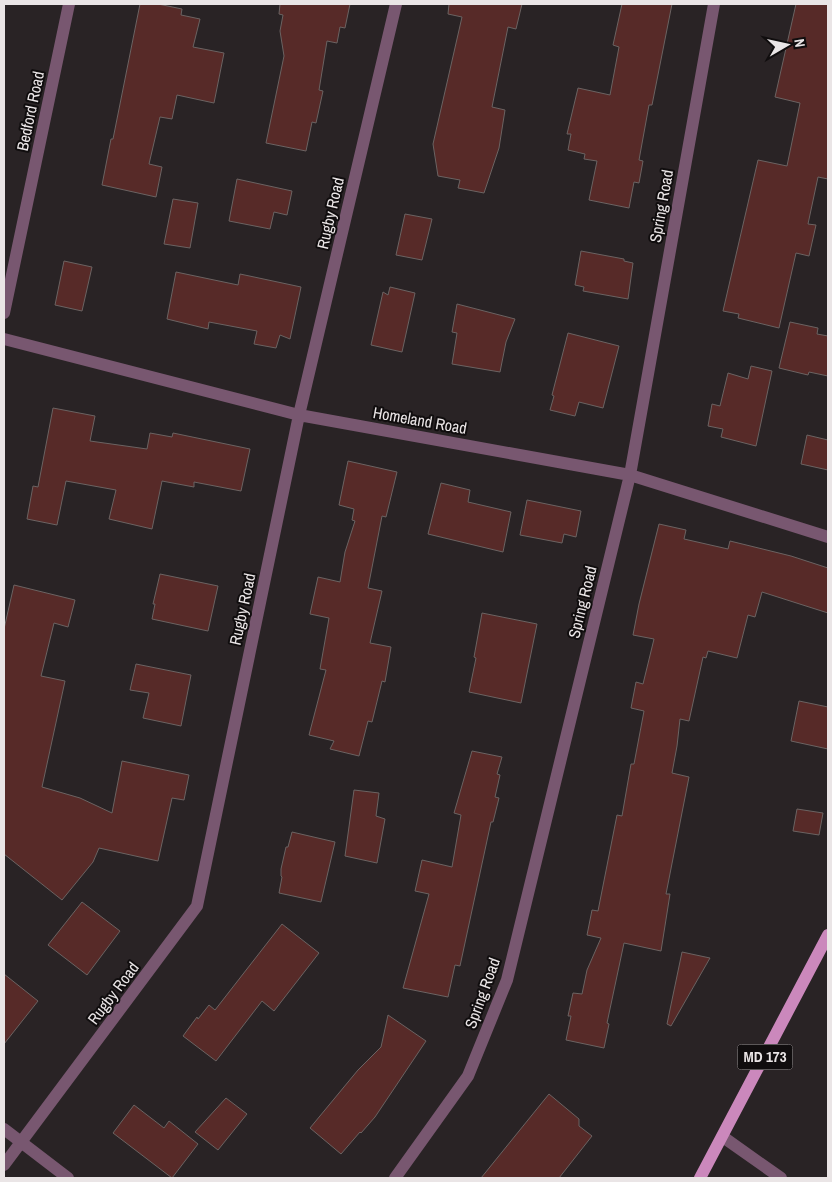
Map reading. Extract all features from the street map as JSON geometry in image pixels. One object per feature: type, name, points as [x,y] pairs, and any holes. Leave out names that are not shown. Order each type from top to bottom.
[{"type":"main road","name":"MD 173","points":[[700,1178],[828,935]]},
{"type":"street","name":"Bedford Road","points":[[4,314],[69,4]]},
{"type":"street","name":"Rugby Road","points":[[4,1165],[197,906],[299,415],[396,4]]},
{"type":"street","name":"Spring Road","points":[[395,1178],[468,1076],[507,980],[630,475],[714,4]]},
{"type":"street","name":"Homeland Road","points":[[4,339],[299,415],[630,475],[828,537]]},
{"type":"street","points":[[4,1128],[68,1178]]},
{"type":"street","points":[[723,1137],[781,1178]]},
{"type":"building","points":[[140,4],[158,4],[182,9],[181,15],[200,19],[193,47],[224,53],[214,103],[177,95],[172,119],[160,117],[149,164],[162,167],[156,197],[102,185]]},
{"type":"building","points":[[280,4],[350,4],[345,28],[340,27],[337,43],[327,41],[319,90],[323,91],[316,123],[312,122],[306,151],[266,143],[284,56],[280,31],[283,15],[279,14]]},
{"type":"building","points":[[449,4],[522,4],[516,29],[508,27],[492,107],[505,110],[499,148],[484,193],[458,188],[460,180],[438,176],[433,144],[462,17],[448,14]]},
{"type":"building","points":[[622,4],[672,4],[652,105],[649,105],[639,160],[643,161],[639,183],[634,182],[629,208],[589,200],[597,161],[584,159],[585,154],[568,150],[571,134],[567,134],[578,88],[610,95],[619,47],[613,45]]},
{"type":"building","points":[[796,4],[828,4],[828,179],[818,177],[808,224],[816,225],[809,256],[796,253],[779,328],[738,318],[739,314],[723,311],[758,160],[787,166],[800,103],[775,97]]},
{"type":"building","points":[[237,179],[292,191],[287,215],[274,212],[270,229],[229,221]]},
{"type":"building","points":[[173,199],[198,203],[190,248],[164,244]]},
{"type":"building","points":[[405,214],[432,219],[422,260],[396,255]]},
{"type":"building","points":[[581,251],[624,259],[624,261],[633,263],[628,299],[583,291],[584,287],[575,285]]},
{"type":"building","points":[[64,261],[92,267],[82,311],[55,305]]},
{"type":"building","points":[[176,272],[238,285],[240,274],[301,287],[290,339],[280,335],[276,348],[254,344],[257,331],[209,322],[208,329],[167,319]]},
{"type":"building","points":[[390,287],[415,293],[402,352],[371,345],[383,292],[388,295]]},
{"type":"building","points":[[457,304],[515,319],[506,342],[500,372],[452,364],[457,333],[452,332]]},
{"type":"building","points":[[790,322],[818,328],[817,334],[828,336],[828,376],[809,372],[808,375],[779,368]]},
{"type":"building","points":[[568,333],[619,346],[603,408],[579,402],[575,416],[550,410]]},
{"type":"building","points":[[751,366],[772,371],[756,446],[721,437],[723,429],[708,426],[712,404],[720,406],[728,373],[748,379]]},
{"type":"building","points":[[53,408],[95,416],[90,441],[147,449],[150,433],[172,437],[173,433],[250,449],[241,491],[194,482],[194,487],[162,481],[152,529],[109,519],[116,490],[66,481],[57,525],[27,519],[33,486],[38,487]]},
{"type":"building","points":[[807,435],[828,440],[828,470],[801,464]]},
{"type":"building","points":[[348,461],[397,472],[386,517],[382,516],[368,588],[382,591],[370,643],[391,647],[385,682],[382,681],[372,722],[368,721],[359,756],[330,749],[334,741],[309,735],[326,670],[320,669],[329,618],[310,614],[318,577],[340,582],[345,552],[355,521],[352,520],[354,509],[339,505]]},
{"type":"building","points":[[441,483],[470,490],[468,502],[511,512],[503,552],[428,534]]},
{"type":"building","points":[[527,500],[581,511],[576,537],[564,534],[562,543],[520,535]]},
{"type":"building","points":[[659,524],[686,530],[684,539],[728,549],[730,541],[791,556],[828,568],[828,613],[762,592],[755,617],[748,615],[737,658],[708,651],[706,658],[703,657],[689,721],[680,719],[672,773],[689,777],[666,894],[670,894],[661,951],[624,943],[607,1023],[609,1024],[604,1048],[566,1040],[571,1016],[568,1016],[573,993],[582,994],[587,970],[601,938],[587,935],[592,910],[598,911],[617,815],[622,816],[631,764],[634,764],[644,711],[631,708],[636,682],[643,684],[654,639],[633,635]]},
{"type":"building","points":[[160,574],[218,586],[208,631],[152,619],[155,604],[153,604]]},
{"type":"building","points":[[14,585],[75,600],[68,627],[54,623],[41,676],[65,681],[42,787],[80,798],[112,813],[122,761],[189,775],[184,800],[172,798],[158,861],[99,848],[93,862],[62,900],[4,854],[4,629]]},
{"type":"building","points":[[482,613],[537,624],[521,703],[469,692]]},
{"type":"building","points":[[136,664],[191,675],[181,726],[143,718],[149,693],[130,690]]},
{"type":"building","points":[[799,701],[828,707],[828,749],[791,741]]},
{"type":"building","points":[[472,751],[502,757],[497,774],[500,775],[495,797],[499,798],[493,822],[491,822],[460,966],[455,965],[448,997],[403,988],[429,894],[415,891],[422,860],[452,867],[461,815],[454,813]]},
{"type":"building","points":[[354,790],[379,793],[376,816],[385,819],[377,863],[345,856]]},
{"type":"building","points":[[797,809],[823,813],[819,835],[793,831]]},
{"type":"building","points":[[292,832],[335,842],[321,902],[279,893],[282,877],[281,869]]},
{"type":"building","points":[[82,902],[120,931],[87,975],[48,945]]},
{"type":"building","points":[[282,924],[319,953],[274,1011],[262,1001],[216,1061],[183,1036],[209,1005],[215,1010]]},
{"type":"building","points":[[682,952],[710,958],[671,1026],[667,1024]]},
{"type":"building","points":[[4,974],[38,1001],[4,1044]]},
{"type":"building","points":[[388,1015],[426,1041],[375,1117],[341,1154],[310,1128],[358,1070],[381,1047]]},
{"type":"building","points":[[549,1094],[579,1119],[579,1126],[592,1136],[559,1178],[481,1178]]},
{"type":"building","points":[[226,1098],[247,1114],[218,1150],[195,1132]]},
{"type":"building","points":[[134,1105],[164,1128],[169,1121],[198,1144],[172,1178],[113,1133]]}]
